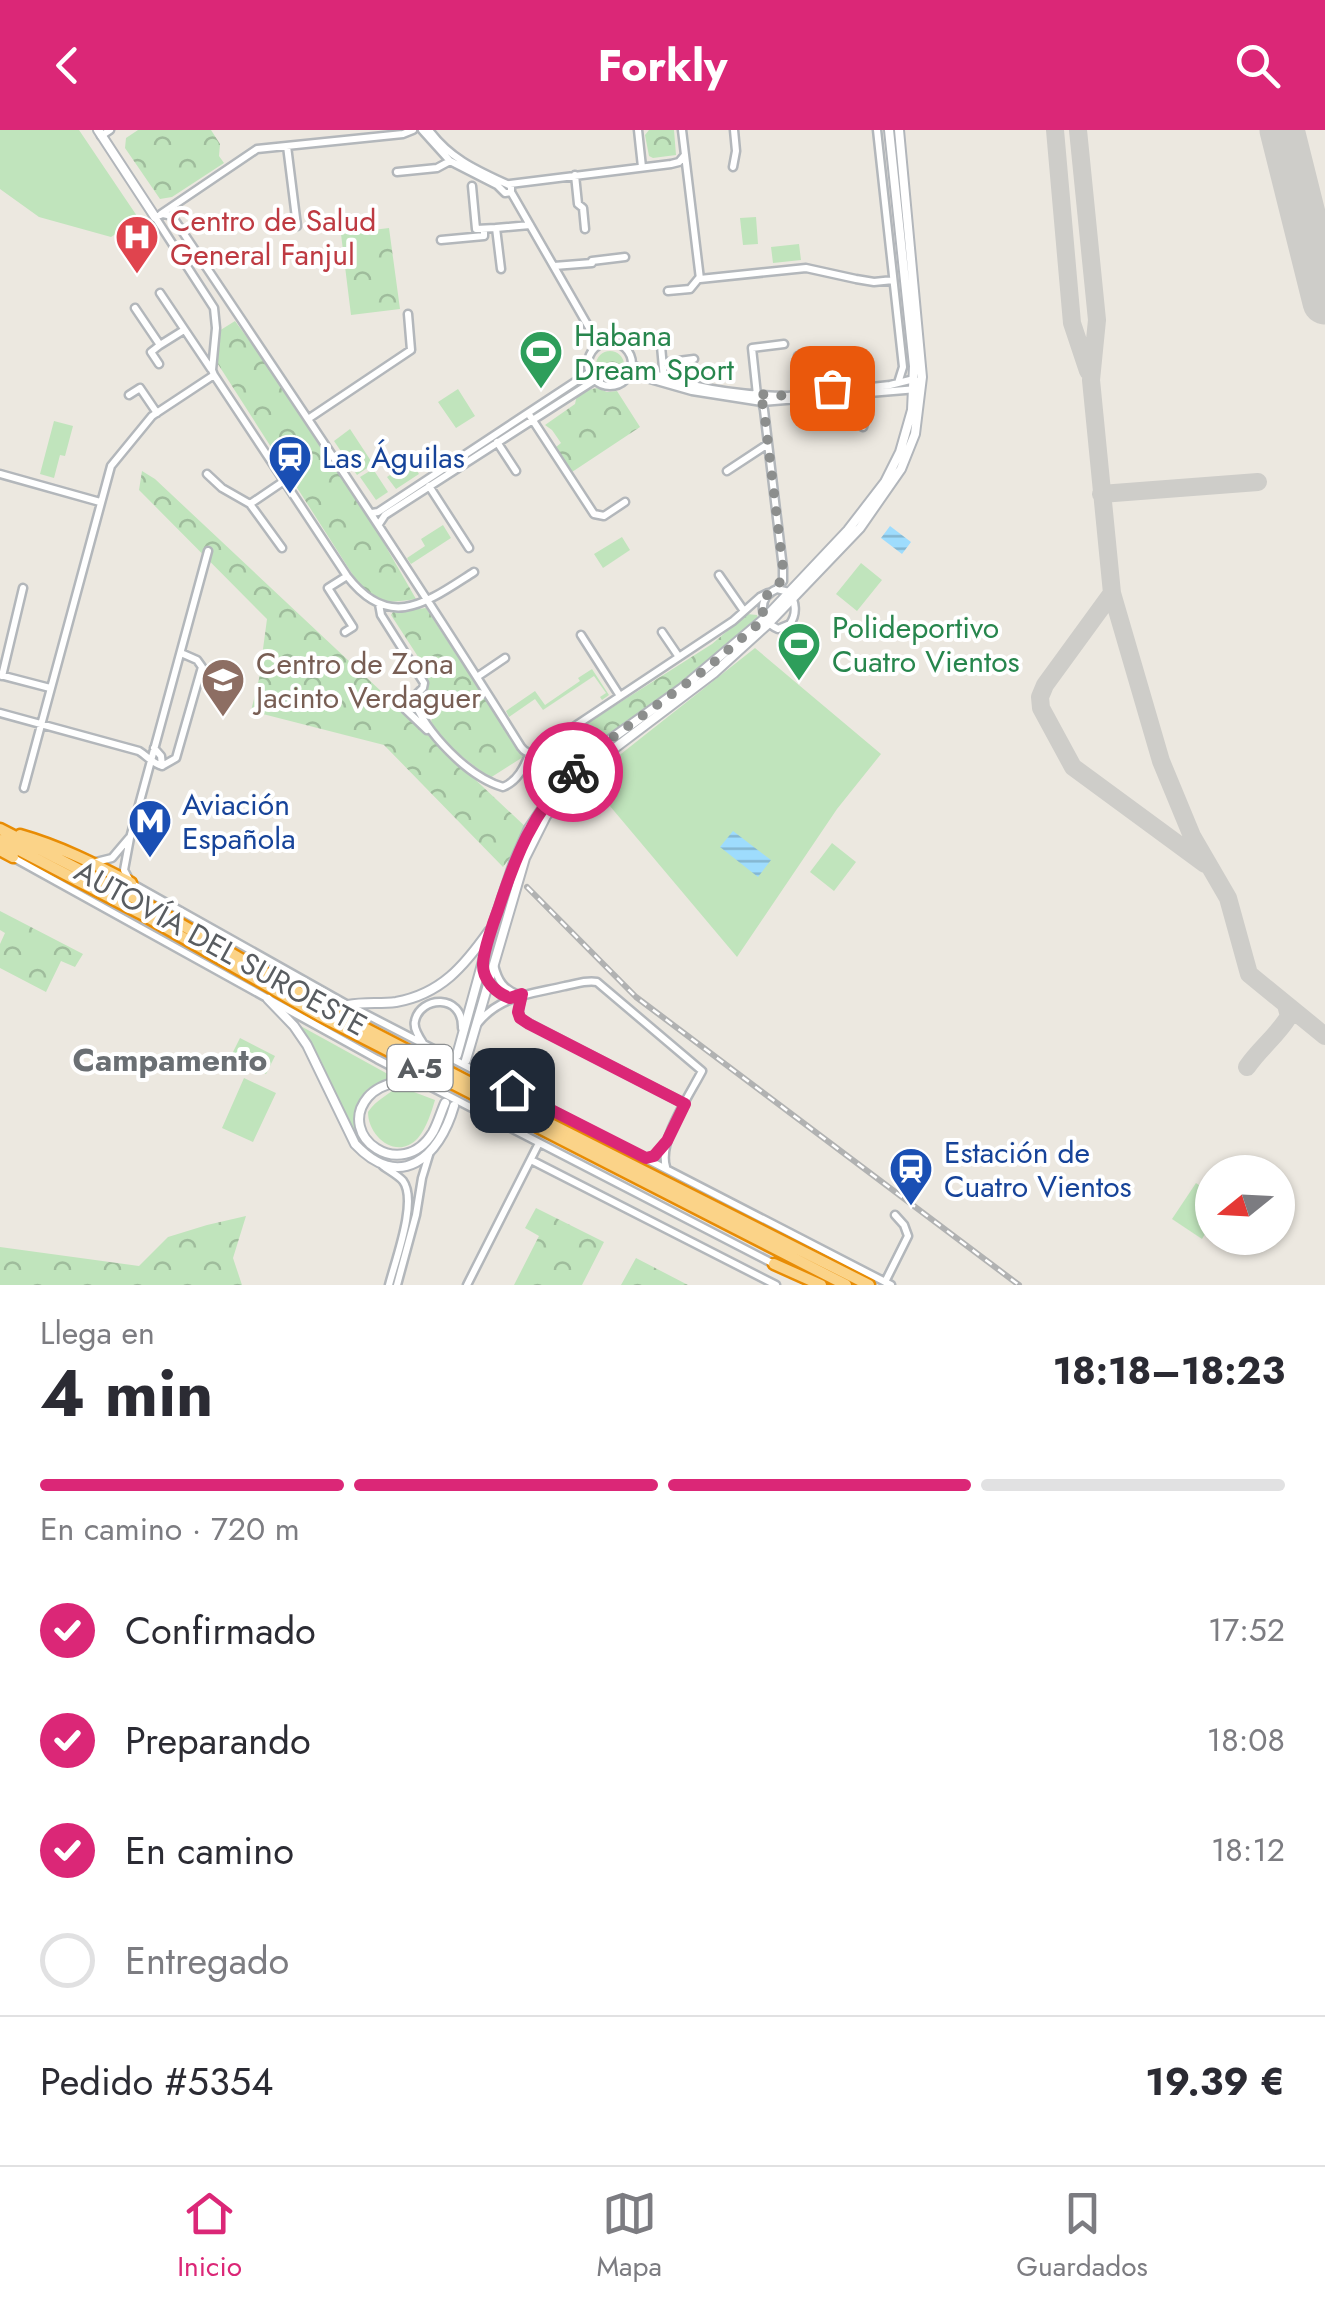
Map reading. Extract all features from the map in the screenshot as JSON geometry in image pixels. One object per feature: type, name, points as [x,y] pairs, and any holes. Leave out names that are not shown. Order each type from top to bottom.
[{"type":"highway","points":[[0,829],[42,841],[131,884]]},
{"type":"highway","name":"AUTOVÍA DEL SUROESTE","points":[[0,829],[144,903],[322,1006],[869,1285]]},
{"type":"highway","name":"AUTOVÍA DEL SUROESTE","points":[[0,840],[140,913],[319,1015],[846,1285]]},
{"type":"highway","points":[[0,850],[13,857]]},
{"type":"highway","points":[[774,1264],[821,1285]]},
{"type":"main road","points":[[765,618],[714,673],[607,754],[572,784],[546,816],[525,858],[477,1024],[462,1058],[461,1040],[514,862],[529,828],[550,798],[597,749],[681,689],[765,618],[792,596],[860,528],[901,469],[914,434],[915,381],[889,130]]},
{"type":"main road","points":[[792,596],[885,482],[908,427],[920,332],[900,130]]},
{"type":"main road","points":[[103,132],[157,216]]},
{"type":"main road","points":[[348,1005],[396,1002],[429,992],[466,963],[492,928]]},
{"type":"main road","points":[[268,999],[307,1046],[355,1144],[382,1165],[413,1164],[429,1155],[442,1138],[449,1104],[421,1146],[405,1155],[385,1154],[363,1135],[360,1116],[364,1101],[382,1086],[396,1082],[426,1084]]},
{"type":"street","points":[[157,216],[257,149],[413,130]]},
{"type":"street","points":[[638,130],[642,167]]},
{"type":"street","points":[[682,130],[701,279]]},
{"type":"street","points":[[732,168],[736,151],[734,130]]},
{"type":"street","points":[[877,130],[903,367],[898,384]]},
{"type":"street","points":[[428,132],[450,161],[507,188],[675,163],[685,155]]},
{"type":"street","points":[[428,132],[459,161],[507,188],[599,346]]},
{"type":"street","points":[[287,146],[296,226]]},
{"type":"street","points":[[398,172],[442,167],[450,161]]},
{"type":"street","points":[[575,175],[585,228]]},
{"type":"street","points":[[472,186],[476,230],[531,225]]},
{"type":"street","points":[[157,216],[214,308],[213,372]]},
{"type":"street","points":[[157,216],[172,216],[371,512],[521,748],[532,752]]},
{"type":"street","points":[[496,228],[500,269]]},
{"type":"street","points":[[441,240],[484,236],[484,229]]},
{"type":"street","points":[[554,266],[625,257]]},
{"type":"street","points":[[668,291],[690,288],[701,279],[806,268],[856,280],[893,280]]},
{"type":"street","points":[[160,292],[347,576],[365,596],[378,604],[398,607],[428,602],[474,572]]},
{"type":"street","points":[[135,308],[160,345]]},
{"type":"street","points":[[308,419],[412,350],[408,314]]},
{"type":"street","points":[[159,364],[151,352],[184,330]]},
{"type":"street","points":[[660,335],[665,380]]},
{"type":"street","points":[[613,343],[628,352],[632,365],[629,375],[616,386],[606,386],[595,380],[588,360],[599,346],[613,343]]},
{"type":"street","points":[[378,604],[424,683],[413,698],[435,738],[482,777],[500,787],[508,785],[520,774],[532,752],[777,589],[783,568],[752,348],[784,344]]},
{"type":"street","points":[[798,356],[828,353],[833,394]]},
{"type":"street","points":[[662,363],[694,359]]},
{"type":"street","points":[[632,365],[710,394],[760,398],[799,400],[915,381]]},
{"type":"street","points":[[903,367],[915,381]]},
{"type":"street","points":[[24,788],[111,466],[157,413],[213,372]]},
{"type":"street","points":[[379,526],[382,518],[497,442],[590,372]]},
{"type":"street","points":[[629,375],[665,380]]},
{"type":"street","points":[[371,512],[378,512],[530,416],[595,380]]},
{"type":"street","points":[[849,392],[915,381]]},
{"type":"street","points":[[129,395],[140,388],[157,413]]},
{"type":"street","points":[[849,392],[865,420],[863,427]]},
{"type":"street","points":[[760,398],[833,394]]},
{"type":"street","points":[[799,400],[814,425]]},
{"type":"street","points":[[530,416],[594,514],[604,516],[626,502]]},
{"type":"street","points":[[497,442],[516,472]]},
{"type":"street","points":[[727,471],[768,444]]},
{"type":"street","points":[[0,474],[100,502]]},
{"type":"street","points":[[207,474],[250,504],[282,548]]},
{"type":"street","points":[[250,504],[284,481]]},
{"type":"street","points":[[429,486],[469,548]]},
{"type":"street","points":[[208,551],[130,838],[124,870],[131,884],[348,1005],[888,1284],[908,1236],[895,1215]]},
{"type":"street","points":[[746,609],[756,604],[778,630],[790,624],[794,616],[792,596],[783,568]]},
{"type":"street","points":[[719,575],[746,609]]},
{"type":"street","points":[[345,632],[353,627],[328,588],[347,576]]},
{"type":"street","points":[[788,580],[800,582]]},
{"type":"street","points":[[23,588],[1,676],[50,688]]},
{"type":"street","points":[[777,589],[792,596]]},
{"type":"street","points":[[765,618],[764,601],[768,593]]},
{"type":"street","points":[[662,632],[678,657]]},
{"type":"street","points":[[581,635],[620,696]]},
{"type":"street","points":[[0,713],[139,751],[162,766],[176,758],[202,667],[197,660],[181,653]]},
{"type":"street","points":[[476,677],[505,658]]},
{"type":"street","points":[[154,748],[161,756],[162,766]]},
{"type":"street","points":[[89,862],[112,858],[130,838]]},
{"type":"street","points":[[13,857],[426,1084],[774,1264]]},
{"type":"street","points":[[483,964],[489,982],[498,993],[510,998]]},
{"type":"street","points":[[494,964],[502,985],[522,995]]},
{"type":"street","points":[[477,1024],[492,1008],[510,998],[590,980],[597,982],[702,1071],[667,1141],[663,1154],[666,1168]]},
{"type":"street","points":[[522,995],[518,1012],[524,1021],[685,1104]]},
{"type":"street","points":[[423,1044],[415,1021],[420,1011],[436,1002],[454,1006],[460,1012],[461,1040]]},
{"type":"street","points":[[646,1158],[654,1156],[667,1141]]},
{"type":"street","points":[[467,1285],[539,1143]]},
{"type":"street","points":[[397,1285],[429,1155]]},
{"type":"street","points":[[531,1160],[776,1285]]},
{"type":"street","points":[[382,1165],[402,1180],[409,1196],[389,1285]]},
{"type":"green space","points":[[0,130],[79,130],[139,219],[111,237],[39,217],[0,189]]},
{"type":"green space","points":[[138,130],[211,130],[220,144],[219,156],[224,163],[172,197],[160,199],[125,148],[126,138]]},
{"type":"green space","points":[[649,130],[674,130],[676,155],[649,156],[645,135]]},
{"type":"green space","points":[[756,217],[758,244],[743,245],[740,218]]},
{"type":"green space","points":[[389,228],[400,309],[351,315],[341,234]]},
{"type":"green space","points":[[799,244],[801,260],[773,263],[771,247]]},
{"type":"green space","points":[[235,321],[366,512],[416,599],[384,601],[358,583],[216,361],[219,331]]},
{"type":"green space","points":[[610,351],[620,355],[624,365],[620,375],[610,379],[600,375],[596,365],[600,355]]},
{"type":"green space","points":[[597,388],[617,391],[640,427],[572,472],[556,447],[561,443],[545,425],[575,404],[577,395]]},
{"type":"green space","points":[[458,389],[475,416],[456,428],[438,402]]},
{"type":"green space","points":[[54,421],[73,426],[54,478],[40,474]]},
{"type":"green space","points":[[350,429],[373,464],[357,475],[334,441]]},
{"type":"green space","points":[[411,461],[419,474],[396,489],[387,477]]},
{"type":"green space","points":[[373,469],[388,492],[376,500],[360,477]]},
{"type":"green space","points":[[142,471],[530,831],[503,867],[384,745],[251,711],[267,619],[139,490]]},
{"type":"green space","points":[[443,525],[451,538],[411,564],[407,558],[425,546],[421,539]]},
{"type":"green space","points":[[622,537],[630,550],[603,568],[594,554]]},
{"type":"green space","points":[[861,563],[882,580],[857,611],[836,594]]},
{"type":"green space","points":[[426,608],[523,757],[490,778],[443,742],[422,695],[428,686],[423,674],[426,669],[391,615]]},
{"type":"green space","points":[[747,614],[757,615],[759,620],[707,665],[569,764],[550,784],[534,773],[531,759],[712,644]]},
{"type":"green space","points":[[755,648],[881,754],[837,809],[737,957],[588,780]]},
{"type":"green space","points":[[592,669],[609,695],[602,700],[600,697],[606,693],[594,676],[543,710],[535,699],[509,717],[506,711],[535,691],[545,705]]},
{"type":"green space","points":[[832,843],[856,862],[834,891],[810,872]]},
{"type":"green space","points":[[0,911],[83,954],[75,967],[61,961],[46,992],[0,968],[0,944],[5,933],[0,930]]},
{"type":"green space","points":[[297,1024],[395,1078],[374,1085],[362,1096],[356,1112],[358,1134],[353,1134],[322,1063]]},
{"type":"green space","points":[[240,1038],[275,1056],[266,1074],[231,1056]]},
{"type":"green space","points":[[244,1078],[276,1093],[253,1142],[222,1128]]},
{"type":"green space","points":[[398,1086],[435,1100],[421,1134],[410,1145],[401,1147],[378,1137],[368,1112]]},
{"type":"green space","points":[[1195,1184],[1195,1234],[1172,1219]]},
{"type":"green space","points":[[536,1208],[604,1242],[582,1285],[514,1285],[539,1236],[525,1228]]},
{"type":"green space","points":[[246,1216],[233,1258],[242,1285],[0,1285],[0,1247],[139,1266],[168,1237]]},
{"type":"green space","points":[[636,1258],[688,1285],[621,1285]]},
{"type":"water","points":[[890,526],[911,542],[902,554],[881,538]]},
{"type":"water","points":[[733,831],[771,860],[758,877],[720,847]]},
{"type":"taxiway","points":[[1055,130],[1072,323],[1088,371]]},
{"type":"taxiway","points":[[1078,130],[1097,320],[1091,380],[1112,593],[1161,761],[1192,836],[1228,898],[1249,974],[1325,1036]]},
{"type":"taxiway","points":[[1101,494],[1258,482]]},
{"type":"taxiway","points":[[1112,593],[1045,685],[1041,708],[1073,767],[1205,864]]},
{"type":"taxiway","points":[[1247,1067],[1289,1016],[1286,1005]]},
{"type":"runway","points":[[1282,130],[1325,302]]},
{"type":"tunnel","points":[[445,1103],[457,1055]]},
{"type":"railway","points":[[527,887],[636,997],[1019,1285]]},
{"type":"way so far","points":[[573,772],[764,619],[764,601],[782,582],[783,568],[764,410],[757,394],[788,396],[833,391],[832,388]]},
{"type":"place","name":"Centro de Salud General Fanjul","points":[[137,275]]},
{"type":"place","name":"Habana Dream Sport","points":[[541,390]]},
{"type":"place","name":"Las Águilas","points":[[290,495]]},
{"type":"place","name":"Polideportivo Cuatro Vientos","points":[[799,682]]},
{"type":"place","name":"Centro de Zona Jacinto Verdaguer","points":[[223,718]]},
{"type":"place","name":"Aviación Española","points":[[150,859]]},
{"type":"place","name":"Estación de Cuatro Vientos","points":[[911,1207]]},
{"type":"district","name":"Campamento","points":[[170,1060]]},
{"type":"route","points":[[512,1090],[646,1158],[654,1156],[667,1141],[685,1104],[529,1024],[518,1012],[522,994],[510,998],[498,993],[485,974],[483,964],[492,928],[514,862],[529,828],[573,772]]}]
